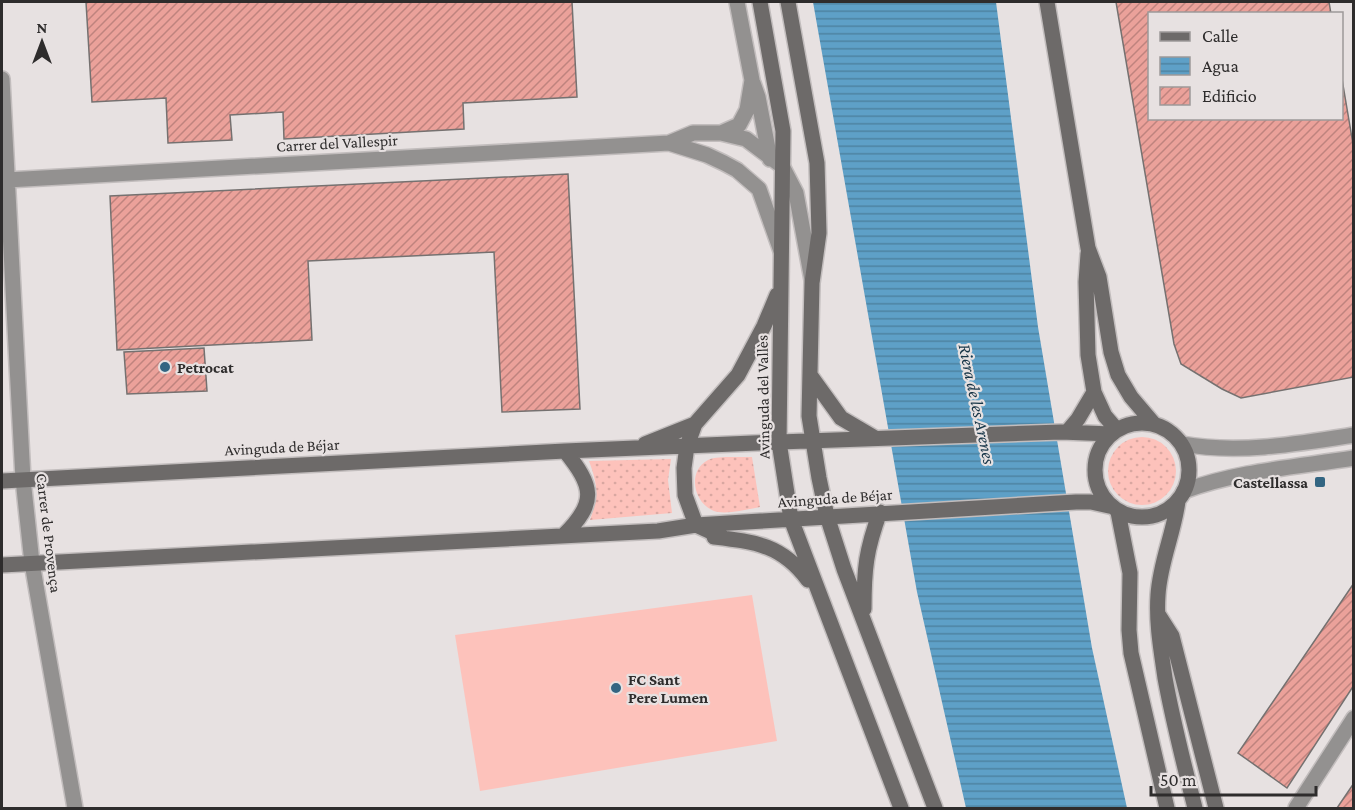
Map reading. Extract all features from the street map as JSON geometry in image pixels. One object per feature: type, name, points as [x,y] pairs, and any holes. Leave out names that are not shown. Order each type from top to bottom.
[{"type":"main road","name":"Avinguda del Vallès","points":[[760,2],[783,131],[779,442],[791,519],[901,808]]},
{"type":"main road","points":[[788,2],[817,163],[819,233],[812,283],[810,375],[810,416],[813,441],[827,516],[844,569],[934,808]]},
{"type":"main road","points":[[1047,2],[1088,248],[1099,277],[1111,352],[1118,375],[1131,397],[1154,424]]},
{"type":"main road","points":[[1088,248],[1086,303],[1088,355],[1094,392],[1114,432]]},
{"type":"main road","points":[[724,538],[696,525],[685,495],[684,468],[687,446],[695,424],[738,375],[764,326],[780,287]]},
{"type":"main road","points":[[810,375],[841,418],[878,439]]},
{"type":"main road","points":[[1064,432],[1082,413],[1094,392]]},
{"type":"main road","points":[[1167,808],[1131,652],[1130,573],[1114,509],[1097,486],[1094,472],[1096,458],[1102,445],[1114,432],[1131,424],[1142,422],[1165,428],[1182,444],[1190,468],[1189,480],[1181,496],[1175,525],[1162,564],[1157,613],[1159,644],[1170,704],[1195,808]]},
{"type":"main road","points":[[636,448],[695,424]]},
{"type":"main road","name":"Avinguda de Béjar","points":[[2,481],[565,451],[1114,432]]},
{"type":"main road","points":[[563,536],[577,523],[584,510],[589,490],[581,471],[565,451]]},
{"type":"main road","points":[[1114,509],[1140,518],[1155,516],[1168,510],[1181,496]]},
{"type":"main road","name":"Avinguda de Béjar","points":[[2,565],[658,531],[696,525],[880,512],[1076,502],[1090,502],[1114,509]]},
{"type":"main road","points":[[864,620],[865,560],[880,512]]},
{"type":"main road","name":"Avinguda del Vallès","points":[[658,531],[724,538],[776,549],[795,563],[818,593]]},
{"type":"main road","points":[[1157,613],[1172,636],[1216,808]]},
{"type":"street","name":"Avinguda del Vallès","points":[[737,2],[752,80],[781,196]]},
{"type":"street","name":"Carrer de Provença","points":[[2,79],[23,479],[32,563],[75,808]]},
{"type":"street","name":"Avinguda del Vallès","points":[[721,133],[739,124],[747,110],[752,80]]},
{"type":"street","points":[[669,143],[693,133],[721,133],[746,139],[783,166],[796,193],[812,283]]},
{"type":"street","points":[[669,143],[724,163],[737,170],[759,189],[783,255]]},
{"type":"street","name":"Carrer del Vallespir","points":[[7,180],[669,143]]},
{"type":"street","points":[[1182,444],[1219,448],[1280,446],[1353,435]]},
{"type":"street","points":[[1181,496],[1203,484],[1353,458]]},
{"type":"street","points":[[1296,808],[1353,718]]},
{"type":"shaded area","points":[[1142,437],[1155,440],[1166,447],[1173,458],[1176,471],[1173,484],[1166,495],[1155,502],[1142,505],[1129,502],[1118,495],[1111,484],[1108,471],[1111,458],[1118,447],[1129,440]]},
{"type":"shaded area","points":[[719,457],[752,457],[760,507],[718,512],[704,504],[699,497],[695,481],[701,466],[710,459]]},
{"type":"shaded area","points":[[671,459],[668,480],[672,513],[590,520],[596,490],[589,461]]},
{"type":"shaded area","name":"FC Sant Pere Lumen","points":[[752,595],[777,741],[480,791],[455,635]]},
{"type":"water","name":"Riera de les Arenes","points":[[813,2],[996,2],[1038,327],[1092,648],[1127,808],[966,808],[917,592]]},
{"type":"building","points":[[86,2],[572,2],[577,97],[463,103],[464,129],[284,139],[283,112],[230,115],[232,140],[168,143],[166,98],[92,102]]},
{"type":"building","points":[[1116,2],[1329,2],[1331,12],[1148,12],[1148,120],[1343,120],[1343,85],[1354,150],[1354,377],[1241,398],[1181,364],[1174,344]]},
{"type":"building","points":[[568,174],[580,409],[502,412],[494,252],[308,261],[312,340],[117,350],[110,196]]},
{"type":"building","points":[[204,348],[207,391],[127,394],[124,352]]},
{"type":"building","points":[[1354,583],[1354,685],[1287,788],[1238,753]]},
{"type":"building","points":[[1354,783],[1354,808],[1337,808]]},
{"type":"place","name":"Petrocat","points":[[165,367]]},
{"type":"place","name":"Castellassa","points":[[1320,482]]},
{"type":"place","name":"FC Sant Pere Lumen","points":[[616,688]]}]
